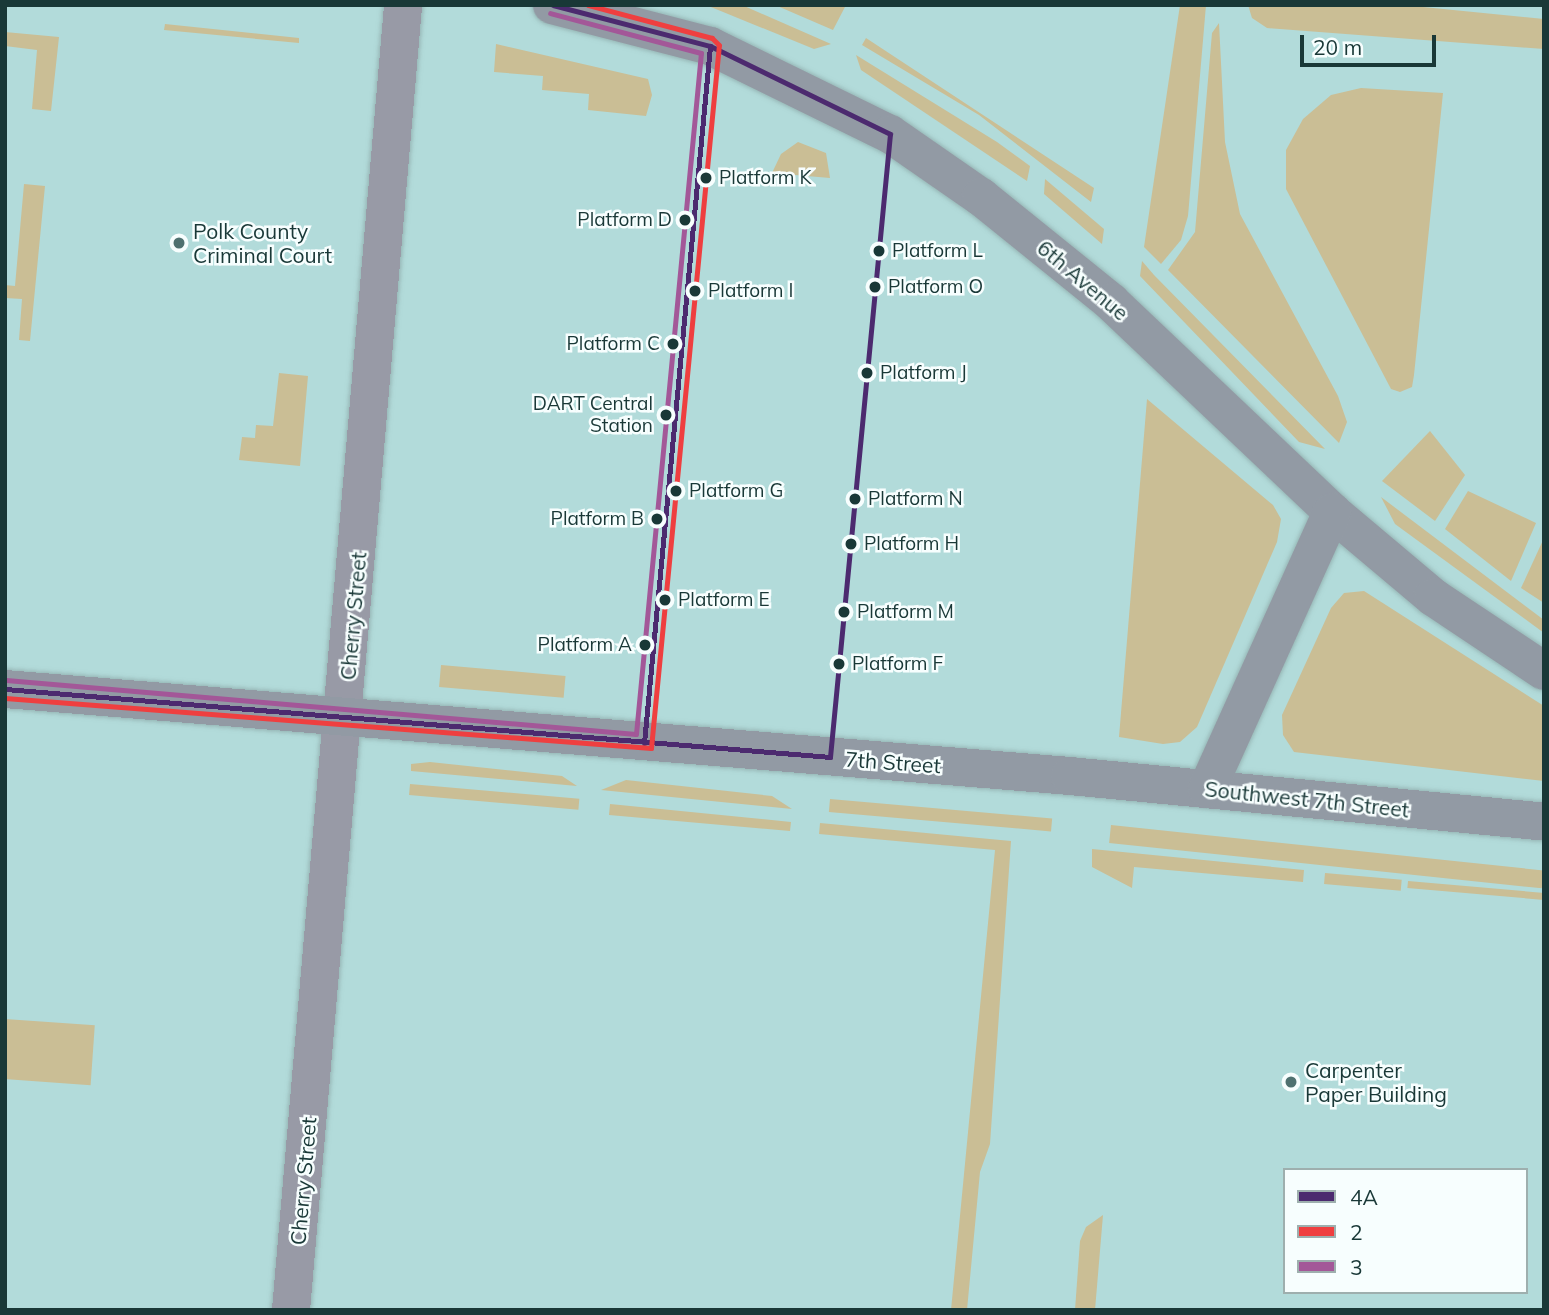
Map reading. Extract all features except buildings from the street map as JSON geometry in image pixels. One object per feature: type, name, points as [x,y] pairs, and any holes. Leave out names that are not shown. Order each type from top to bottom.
[{"type":"main road","name":"6th Avenue","points":[[552,5],[710,46],[890,134],[1101,294],[1332,512],[1433,597],[1544,671]]},
{"type":"main road","points":[[1207,789],[1332,512]]},
{"type":"main road","name":"7th Street","points":[[5,689],[345,721],[1070,776]]},
{"type":"main road","name":"Southwest 7th Street","points":[[1070,776],[1544,822]]},
{"type":"street","name":"Cherry Street","points":[[291,1310],[345,721],[402,5]]},
{"type":"shaded area","points":[[706,5],[742,5],[831,44],[814,49]]},
{"type":"shaded area","points":[[775,5],[846,5],[833,30]]},
{"type":"shaded area","points":[[1180,5],[1206,5],[1188,216],[1181,240],[1161,264],[1144,247]]},
{"type":"shaded area","points":[[1248,5],[1403,5],[1544,19],[1544,49],[1267,28],[1252,18]]},
{"type":"shaded area","points":[[1219,23],[1225,142],[1240,214],[1338,396],[1347,422],[1339,443],[1168,270],[1195,232],[1212,33]]},
{"type":"shaded area","points":[[165,24],[299,38],[299,43],[164,30]]},
{"type":"shaded area","points":[[5,32],[59,37],[51,111],[32,109],[37,50],[5,46]]},
{"type":"shaded area","points":[[866,38],[1094,188],[1091,202],[979,115],[862,45]]},
{"type":"shaded area","points":[[496,44],[648,79],[652,95],[646,116],[588,110],[589,94],[542,90],[543,76],[494,72]]},
{"type":"shaded area","points":[[856,55],[997,142],[1030,166],[1027,181],[861,70]]},
{"type":"shaded area","points":[[1361,88],[1443,93],[1414,375],[1412,387],[1400,392],[1391,389],[1286,189],[1286,150],[1303,119],[1331,95]]},
{"type":"shaded area","points":[[798,142],[826,153],[830,178],[772,173],[781,154]]},
{"type":"shaded area","points":[[1045,179],[1104,229],[1102,244],[1044,194]]},
{"type":"shaded area","points":[[24,184],[45,186],[30,341],[19,340],[22,299],[5,298],[5,285],[15,286]]},
{"type":"shaded area","points":[[1142,261],[1325,449],[1299,442],[1140,276]]},
{"type":"shaded area","points":[[279,373],[308,376],[300,466],[239,460],[242,437],[255,438],[256,425],[273,426]]},
{"type":"shaded area","points":[[1147,399],[1273,505],[1281,519],[1277,542],[1197,727],[1180,742],[1163,744],[1119,737]]},
{"type":"shaded area","points":[[1430,431],[1465,475],[1435,521],[1382,481]]},
{"type":"shaded area","points":[[1468,491],[1536,523],[1511,581],[1445,529]]},
{"type":"shaded area","points":[[1381,497],[1544,620],[1544,633],[1395,524]]},
{"type":"shaded area","points":[[1544,538],[1544,603],[1521,588]]},
{"type":"shaded area","points":[[1364,591],[1544,706],[1544,781],[1294,752],[1283,735],[1282,715],[1331,608],[1344,593]]},
{"type":"shaded area","points":[[441,665],[566,676],[564,698],[439,687]]},
{"type":"shaded area","points":[[430,762],[562,776],[577,786],[411,771],[411,764]]},
{"type":"shaded area","points":[[626,780],[772,796],[792,809],[601,790]]},
{"type":"shaded area","points":[[410,784],[579,799],[578,810],[409,795]]},
{"type":"shaded area","points":[[830,799],[1052,818],[1051,831],[829,812]]},
{"type":"shaded area","points":[[610,804],[791,822],[790,831],[609,815]]},
{"type":"shaded area","points":[[820,823],[1011,841],[990,1144],[980,1172],[967,1310],[951,1310],[995,850],[819,834]]},
{"type":"shaded area","points":[[1111,825],[1544,870],[1542,888],[1109,843]]},
{"type":"shaded area","points":[[1092,849],[1304,870],[1303,882],[1134,867],[1132,888],[1092,867]]},
{"type":"shaded area","points":[[1325,873],[1402,880],[1401,891],[1324,884]]},
{"type":"shaded area","points":[[1408,881],[1544,893],[1544,900],[1407,888]]},
{"type":"shaded area","points":[[5,1019],[95,1025],[91,1085],[5,1079]]},
{"type":"shaded area","points":[[1103,1215],[1095,1310],[1075,1310],[1080,1241],[1086,1227]]},
{"type":"transit line","name":"4A","points":[[5,689],[830,757],[890,134],[710,46],[553,5]]},
{"type":"transit line","name":"2","points":[[5,698],[651,748],[719,45],[712,38],[588,5]]},
{"type":"transit line","name":"3","points":[[6,680],[636,734],[701,53],[550,13]]},
{"type":"transit line","name":"4A","points":[[644,743],[710,46]]},
{"type":"place","name":"Platform K","points":[[706,178]]},
{"type":"place","name":"Platform D","points":[[685,220]]},
{"type":"place","name":"Polk County Criminal Court","points":[[179,243]]},
{"type":"place","name":"Platform L","points":[[879,251]]},
{"type":"place","name":"Platform O","points":[[875,287]]},
{"type":"place","name":"Platform I","points":[[695,291]]},
{"type":"place","name":"Platform C","points":[[673,344]]},
{"type":"place","name":"Platform J","points":[[867,373]]},
{"type":"place","name":"DART Central Station","points":[[666,415]]},
{"type":"place","name":"Platform G","points":[[676,491]]},
{"type":"place","name":"Platform N","points":[[855,499]]},
{"type":"place","name":"Platform B","points":[[657,519]]},
{"type":"place","name":"Platform H","points":[[851,544]]},
{"type":"place","name":"Platform E","points":[[665,600]]},
{"type":"place","name":"Platform M","points":[[844,612]]},
{"type":"place","name":"Platform A","points":[[645,645]]},
{"type":"place","name":"Platform F","points":[[839,664]]},
{"type":"place","name":"Carpenter Paper Building","points":[[1291,1082]]}]
